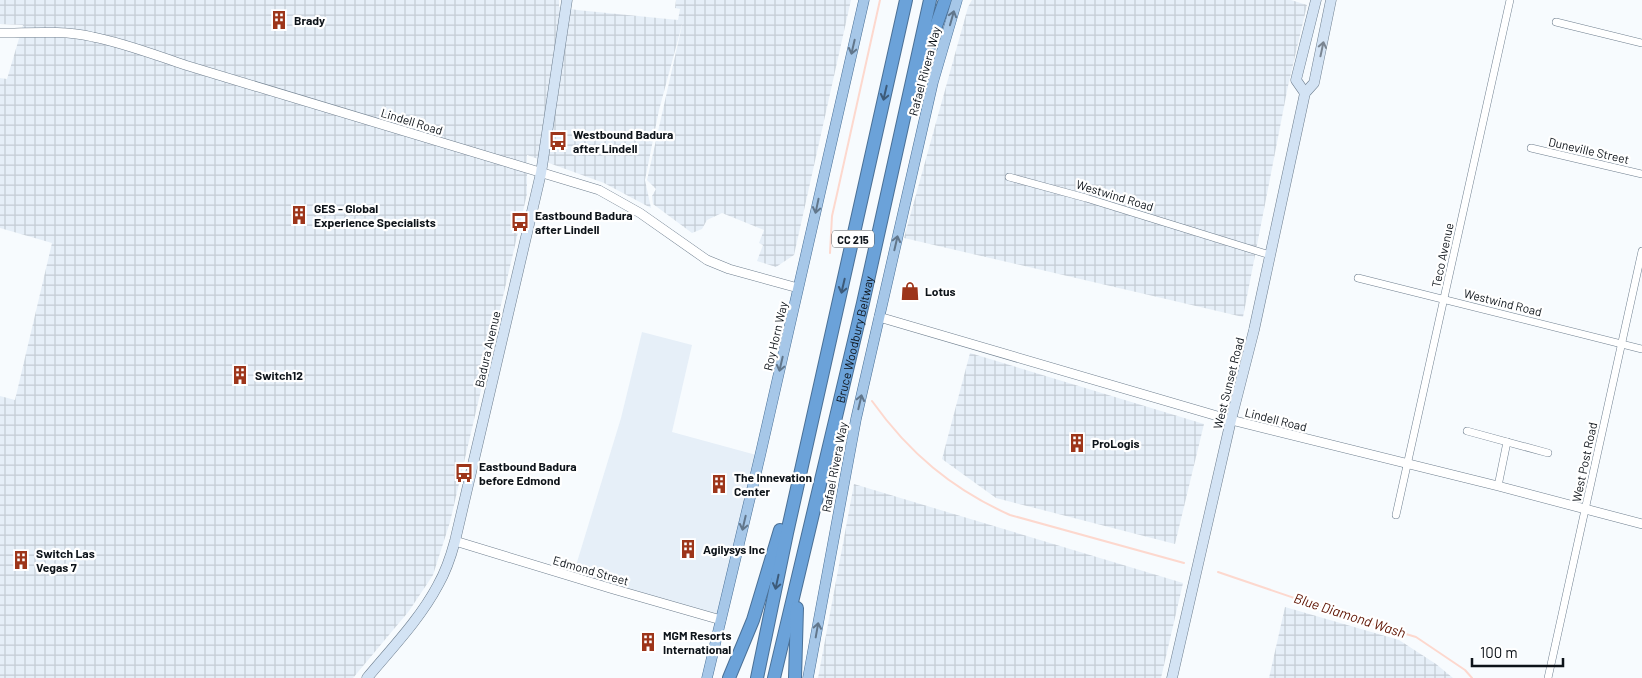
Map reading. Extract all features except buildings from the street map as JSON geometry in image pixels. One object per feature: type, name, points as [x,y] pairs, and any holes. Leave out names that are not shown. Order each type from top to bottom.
[{"type":"highway","points":[[899,0],[900,28]]},
{"type":"highway","name":"Bruce Woodbury Beltway","points":[[756,678],[906,0]]},
{"type":"highway","name":"Bruce Woodbury Beltway","points":[[774,678],[863,303],[930,0]]},
{"type":"highway","points":[[890,176],[900,152],[928,47],[945,0]]},
{"type":"highway","points":[[729,678],[753,620],[806,449]]},
{"type":"highway","points":[[796,678],[795,617],[803,553]]},
{"type":"main road","name":"Badura Avenue","points":[[367,678],[417,618],[438,586],[449,562],[541,173],[567,0]]},
{"type":"main road","name":"Roy Horn Way","points":[[707,678],[864,0]]},
{"type":"main road","name":"Rafael Rivera Way","points":[[808,678],[848,460],[879,317],[933,82],[958,0]]},
{"type":"main road","points":[[1305,93],[1296,80],[1316,0]]},
{"type":"main road","name":"West Sunset Road","points":[[1172,678],[1231,420],[1254,330],[1283,187],[1305,93],[1314,83],[1331,0]]},
{"type":"street","name":"Teco Avenue","points":[[1396,515],[1510,0]]},
{"type":"street","points":[[1556,22],[1642,43]]},
{"type":"street","name":"Lindell Road","points":[[0,32],[65,34],[91,36],[107,40],[599,190],[640,212],[681,243],[708,260],[729,269],[798,288]]},
{"type":"street","name":"Duneville Street","points":[[1531,148],[1642,174]]},
{"type":"street","name":"Westwind Road","points":[[1009,177],[1086,198],[1270,254]]},
{"type":"street","name":"West Post Road","points":[[1548,678],[1642,251]]},
{"type":"street","name":"Westwind Road","points":[[1358,278],[1642,350]]},
{"type":"street","name":"Lindell Road","points":[[879,317],[1231,420],[1498,486],[1642,524]]},
{"type":"street","points":[[1466,432],[1548,453]]},
{"type":"street","points":[[1498,486],[1507,442]]},
{"type":"street","name":"Edmond Street","points":[[455,541],[721,620]]},
{"type":"shaded area","points":[[0,0],[559,0],[559,7],[678,20],[680,9],[675,8],[676,0],[851,0],[794,255],[776,267],[757,261],[763,245],[759,243],[764,230],[722,213],[707,220],[702,229],[692,233],[653,204],[652,196],[656,189],[647,180],[683,21],[659,110],[645,180],[651,208],[604,183],[527,155],[527,194],[450,522],[433,575],[409,611],[353,678],[0,678],[0,396],[15,400],[52,243],[0,228],[0,78],[7,79],[23,25],[0,24]]},
{"type":"shaded area","points":[[972,0],[1291,0],[1307,5],[1288,86],[1243,317],[904,238],[968,7]]},
{"type":"shaded area","points":[[642,332],[692,345],[672,432],[760,456],[721,620],[574,572],[621,418]]},
{"type":"shaded area","points":[[970,353],[1204,424],[1175,544],[996,498],[942,459]]},
{"type":"shaded area","points":[[854,484],[1183,583],[1161,678],[818,678]]},
{"type":"shaded area","points":[[1285,607],[1399,640],[1436,664],[1453,678],[1269,678]]},
{"type":"waterway","points":[[830,253],[832,216],[880,0]]},
{"type":"waterway","points":[[872,401],[901,437],[933,468],[969,494],[989,505],[1010,515],[1184,563]]},
{"type":"waterway","name":"Blue Diamond Wash","points":[[1218,572],[1359,620],[1416,637],[1465,670],[1472,678]]},
{"type":"place","name":"Brady","points":[[279,20]]},
{"type":"place","name":"Westbound Badura after Lindell","points":[[558,141]]},
{"type":"place","name":"GES - Global Experience Specialists","points":[[299,215]]},
{"type":"place","name":"Eastbound Badura after Lindell","points":[[520,222]]},
{"type":"place","name":"Lotus","points":[[910,291]]},
{"type":"place","name":"Switch12","points":[[240,375]]},
{"type":"place","name":"ProLogis","points":[[1077,443]]},
{"type":"place","name":"Eastbound Badura before Edmond","points":[[464,473]]},
{"type":"place","name":"The Innevation Center","points":[[719,484]]},
{"type":"place","name":"Agilysys Inc","points":[[688,549]]},
{"type":"place","name":"Switch Las Vegas 7","points":[[21,560]]},
{"type":"place","name":"MGM Resorts International","points":[[648,642]]}]
